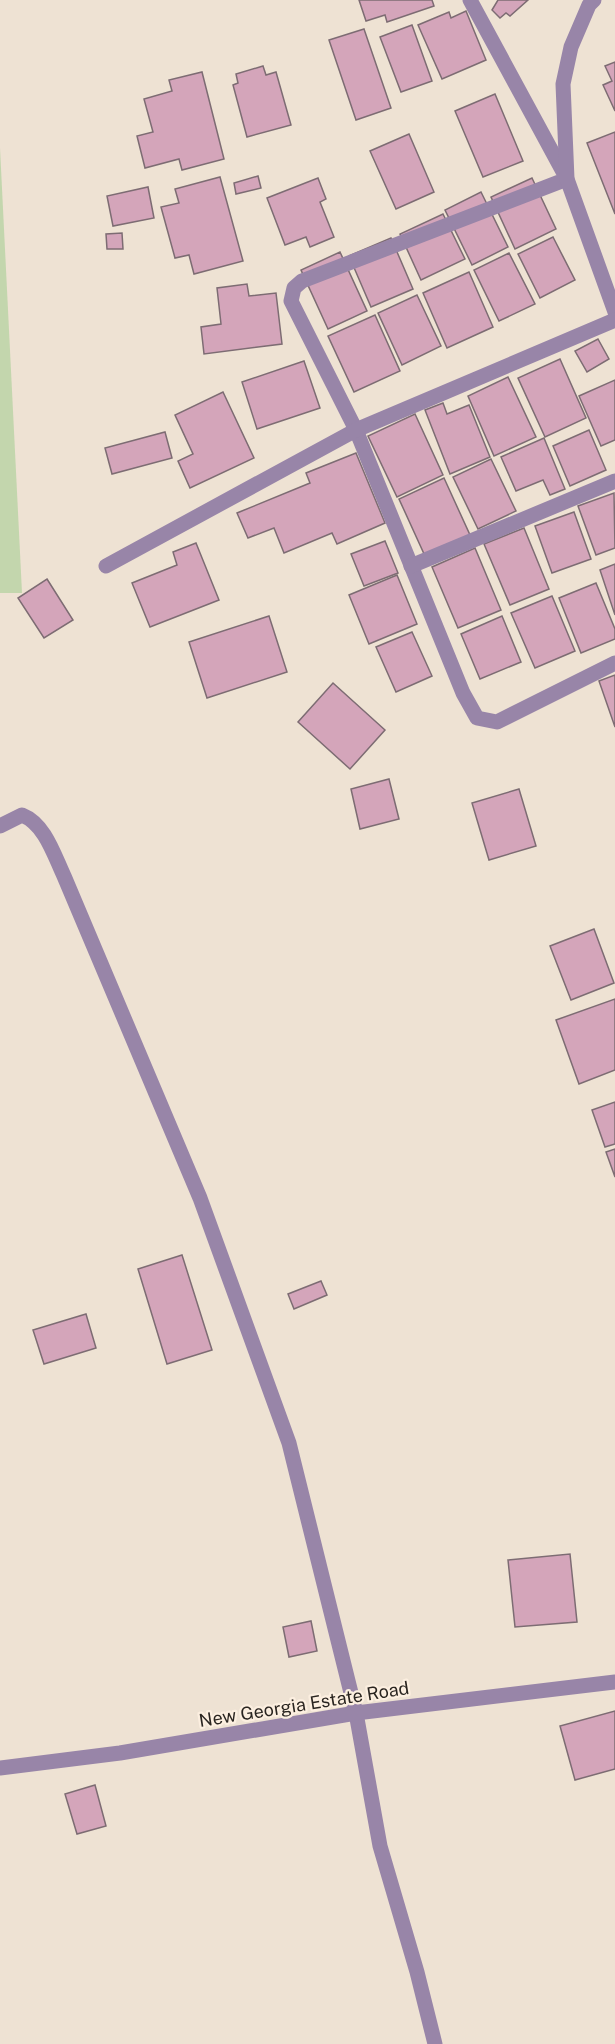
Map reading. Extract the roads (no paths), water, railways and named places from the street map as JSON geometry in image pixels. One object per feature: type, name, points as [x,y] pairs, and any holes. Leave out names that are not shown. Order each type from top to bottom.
[{"type":"street","points":[[470,0],[567,178],[615,312]]},
{"type":"street","points":[[567,178],[563,84],[571,47],[589,5],[594,0]]},
{"type":"street","points":[[567,178],[303,281],[294,288],[291,301],[356,430],[463,693],[477,718],[497,722],[615,663]]},
{"type":"street","points":[[106,566],[356,430],[615,321]]},
{"type":"street","points":[[411,566],[615,481]]},
{"type":"street","points":[[0,826],[22,815],[32,819],[43,833],[64,876],[200,1198],[289,1443],[356,1713],[380,1846],[417,1972],[435,2044]]},
{"type":"street","name":"New Georgia Estate Road","points":[[0,1768],[120,1753],[356,1713],[615,1682]]}]
